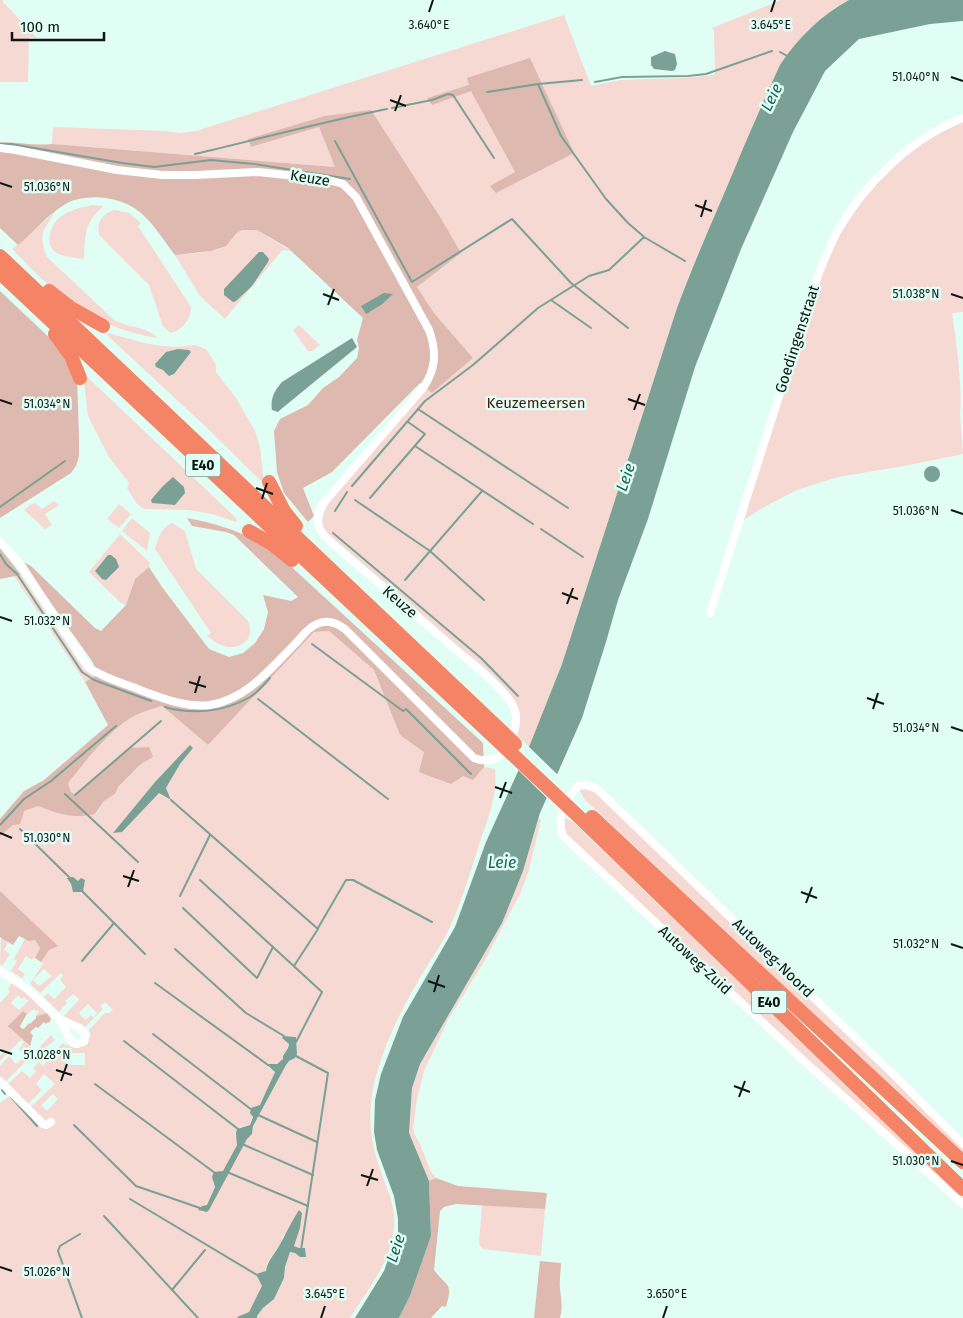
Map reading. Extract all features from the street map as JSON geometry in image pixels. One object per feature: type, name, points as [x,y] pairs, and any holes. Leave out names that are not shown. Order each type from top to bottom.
[{"type":"highway","points":[[0,246],[58,299],[103,326]]},
{"type":"highway","name":"E40","points":[[0,256],[311,550],[963,1189]]},
{"type":"highway","name":"E40","points":[[0,273],[369,621],[498,734]]},
{"type":"highway","points":[[37,308],[71,356],[80,378]]},
{"type":"highway","points":[[269,482],[284,511],[304,537],[311,550]]},
{"type":"highway","points":[[248,531],[272,544],[369,621]]},
{"type":"highway","name":"E40","points":[[579,811],[963,1162]]},
{"type":"street","name":"Goedingenstraat","points":[[710,613],[804,315],[821,267],[838,232],[854,206],[888,166],[926,137],[948,124],[963,118]]},
{"type":"street","name":"Keuze","points":[[0,148],[117,170],[176,175],[275,173],[330,180],[343,184],[350,189],[429,330],[435,352],[429,379],[423,388],[322,505],[317,524],[324,536],[477,668],[503,693],[511,702],[516,716],[511,737],[502,754],[491,760],[481,761],[474,758],[345,629],[339,624],[331,622],[312,626],[244,693],[227,700],[197,705],[183,704],[154,695],[100,674],[88,667],[21,565],[0,542]]},
{"type":"street","name":"Autoweg-Noord","points":[[564,807],[577,786],[586,785],[597,789],[963,1144]]},
{"type":"street","name":"Autoweg-Zuid","points":[[564,807],[559,825],[563,836],[805,1062],[963,1204]]},
{"type":"street","points":[[0,971],[26,988],[60,1020]]},
{"type":"street","points":[[0,1081],[43,1124],[46,1125],[51,1122]]},
{"type":"green space","points":[[0,0],[3,0],[37,38],[29,37],[28,82],[0,82]]},
{"type":"green space","name":"Keuzemeersen","points":[[781,0],[849,0],[836,7],[808,30],[780,66],[691,270],[562,664],[529,747],[515,733],[516,707],[427,622],[323,529],[323,517],[330,500],[427,388],[432,393],[473,358],[434,313],[417,287],[461,253],[371,110],[248,139],[251,147],[319,127],[335,167],[52,144],[53,127],[180,133],[196,131],[564,15],[591,86],[621,80],[713,75],[715,73],[714,31],[712,28]],"holes":[[[460,88],[432,105],[428,98]]]},
{"type":"green space","points":[[963,120],[963,312],[952,313],[960,379],[963,454],[838,477],[797,490],[762,508],[744,520],[773,419],[815,288],[846,221],[875,184],[903,156],[921,143]]},
{"type":"green space","points":[[92,205],[104,206],[89,223],[85,236],[84,259],[63,255],[53,250],[49,238],[56,221],[68,212]]},
{"type":"green space","points":[[56,210],[43,231],[42,238],[47,257],[114,320],[148,331],[158,338],[120,329],[85,312],[49,286],[12,249]]},
{"type":"green space","points":[[114,210],[129,213],[141,223],[138,226],[191,307],[188,320],[178,330],[170,333],[163,326],[149,285],[100,236],[98,227],[101,220],[106,214]]},
{"type":"green space","points":[[242,230],[257,230],[291,251],[283,250],[280,253],[225,319],[200,296],[175,255],[219,249]]},
{"type":"green space","points":[[299,325],[320,345],[312,351],[308,351],[293,330]]},
{"type":"green space","points":[[108,333],[161,346],[194,345],[206,349],[216,365],[216,372],[236,398],[255,431],[260,447],[264,484],[108,336]]},
{"type":"green space","points":[[83,373],[237,521],[189,510],[144,509],[137,504],[127,488],[129,483],[109,457],[88,416]]},
{"type":"green space","points":[[54,501],[59,505],[45,514],[52,525],[45,529],[24,510],[35,503],[42,509]]},
{"type":"green space","points":[[119,504],[131,514],[119,528],[107,519]]},
{"type":"green space","points":[[132,518],[150,533],[147,551],[122,531]]},
{"type":"green space","points":[[172,523],[185,531],[196,569],[248,621],[250,633],[243,644],[234,647],[225,646],[207,636],[211,633],[155,549],[159,537],[168,525]]},
{"type":"green space","points":[[120,534],[150,563],[149,567],[135,579],[126,605],[121,603],[89,572]]},
{"type":"green space","points":[[21,575],[78,660],[88,672],[95,676],[85,682],[14,576]]},
{"type":"green space","points":[[329,631],[374,670],[400,735],[463,776],[473,779],[484,767],[495,769],[496,779],[492,806],[458,909],[444,938],[399,1016],[388,1040],[376,1076],[371,1100],[370,1123],[376,1157],[394,1211],[394,1227],[389,1251],[384,1263],[350,1318],[257,1318],[263,1308],[274,1299],[284,1279],[285,1267],[290,1251],[295,1253],[299,1248],[294,1246],[300,1228],[283,1236],[267,1263],[263,1286],[249,1312],[238,1318],[0,1318],[0,1103],[11,1095],[45,1121],[31,1107],[55,1084],[44,1074],[36,1084],[42,1090],[28,1104],[8,1084],[22,1071],[30,1078],[36,1071],[33,1068],[39,1062],[43,1066],[46,1063],[35,1052],[51,1035],[55,1040],[45,1048],[52,1054],[63,1043],[66,1046],[68,1044],[78,1048],[87,1041],[89,1030],[105,1013],[113,1010],[105,1002],[100,1006],[103,1009],[85,1027],[64,1016],[79,999],[73,994],[65,1001],[67,1003],[59,1012],[44,997],[48,993],[54,999],[66,987],[60,980],[63,976],[61,973],[40,993],[30,984],[43,964],[41,962],[49,949],[57,946],[0,891],[0,836],[13,825],[24,811],[38,806],[55,812],[96,814],[104,801],[115,794],[118,787],[141,764],[153,757],[129,748],[75,795],[71,792],[68,783],[108,736],[126,721],[162,706],[208,745],[314,632]],"holes":[[[190,746],[193,748],[180,764],[166,788],[171,800],[159,793],[114,833],[155,782]],[[85,880],[83,892],[71,888],[71,884]],[[44,969],[52,976],[39,986],[33,980]],[[88,1004],[97,1013],[94,1017],[91,1015],[85,1020],[79,1013]],[[282,1038],[297,1043],[295,1058],[286,1065],[253,1126],[252,1134],[247,1139],[209,1201],[215,1187],[212,1177],[223,1171],[237,1145],[240,1127],[250,1125],[254,1112],[260,1106],[275,1072],[267,1064],[271,1065],[281,1062],[289,1044]],[[65,1053],[85,1053],[85,1065],[66,1065]],[[53,1094],[58,1099],[47,1111],[41,1105]]]},
{"type":"green space","points":[[579,789],[595,791],[893,1077],[963,1148],[963,1154],[585,800]]},
{"type":"green space","points":[[563,817],[573,822],[963,1197],[963,1200],[807,1060],[565,834]]},
{"type":"green space","points":[[539,818],[541,820],[529,870],[520,894],[485,960],[448,1020],[424,1071],[417,1099],[413,1128],[431,1172],[436,1178],[429,1181],[409,1133],[412,1088],[420,1064],[502,923],[523,871]]},
{"type":"green space","points":[[1,937],[8,942],[4,950],[10,954],[2,966],[0,964]]},
{"type":"green space","points":[[25,939],[35,940],[40,948],[32,960],[26,956],[18,969],[25,974],[22,978],[11,971],[17,961],[14,959]]},
{"type":"green space","points":[[12,983],[35,999],[47,1013],[35,1016],[39,1012],[37,1010],[34,1009],[27,1014],[23,1011],[9,1026],[35,1052],[5,1082],[0,1077],[0,1066],[9,1056],[16,1064],[26,1056],[19,1049],[24,1042],[21,1040],[0,1061],[0,1056],[4,1051],[0,1047],[0,1003],[10,992],[8,989]],"holes":[[[18,995],[28,1001],[19,1010],[11,1003]]]},
{"type":"green space","points":[[482,1205],[545,1209],[541,1256],[483,1249],[479,1244]]},
{"type":"shaded area","points":[[530,58],[574,153],[496,193],[490,186],[515,172],[471,91],[432,105],[427,98],[469,85],[467,78]]},
{"type":"shaded area","points":[[371,110],[461,253],[417,287],[434,313],[473,358],[432,393],[420,383],[332,472],[303,488],[314,516],[308,522],[284,493],[277,472],[274,431],[280,419],[308,405],[323,388],[339,377],[357,358],[359,348],[357,340],[363,318],[288,248],[257,230],[242,230],[226,246],[211,251],[175,255],[155,227],[134,208],[118,201],[92,197],[68,202],[47,217],[18,245],[0,228],[0,142],[52,144],[335,167],[319,127],[251,147],[248,139],[325,116]]},
{"type":"shaded area","points":[[0,291],[55,343],[77,377],[79,456],[76,466],[71,473],[0,518]]},
{"type":"shaded area","points":[[187,518],[231,530],[252,538],[272,549],[483,743],[484,767],[473,780],[463,776],[451,784],[419,772],[424,752],[400,735],[374,670],[329,631],[314,632],[208,745],[162,706],[139,714],[126,721],[108,736],[68,783],[71,792],[76,795],[129,748],[149,747],[153,757],[141,764],[118,787],[115,794],[104,801],[95,814],[66,815],[38,806],[24,811],[20,824],[13,825],[0,836],[0,819],[24,791],[44,780],[108,725],[85,682],[95,676],[95,668],[92,661],[21,561],[31,566],[95,628],[101,631],[126,605],[135,579],[149,567],[209,649],[229,657],[243,653],[255,643],[264,629],[268,612],[263,595],[291,601],[298,597],[234,535],[192,526]]},
{"type":"shaded area","points":[[0,548],[21,575],[0,579]]},
{"type":"shaded area","points":[[0,891],[58,946],[49,950],[41,962],[35,958],[40,948],[35,940],[29,941],[19,936],[13,945],[0,937]]},
{"type":"shaded area","points":[[23,1011],[27,1014],[20,1026],[24,1029],[36,1016],[47,1013],[51,1019],[49,1023],[46,1024],[44,1022],[38,1028],[36,1027],[31,1031],[30,1033],[33,1035],[30,1046],[8,1026]]},
{"type":"shaded area","points":[[436,1178],[458,1186],[547,1193],[545,1209],[456,1204],[444,1207],[440,1211],[434,1270],[449,1289],[446,1307],[442,1306],[431,1318],[399,1318],[410,1296],[431,1236],[429,1181]]},
{"type":"shaded area","points":[[540,1261],[561,1263],[560,1286],[562,1307],[560,1318],[534,1318]]},
{"type":"water","name":"Leie","points":[[849,0],[963,0],[963,21],[930,24],[859,39],[825,71],[793,132],[741,249],[695,367],[648,519],[618,600],[582,718],[540,813],[523,871],[502,923],[420,1064],[412,1088],[409,1133],[429,1181],[431,1236],[410,1296],[399,1318],[355,1318],[384,1271],[398,1232],[394,1196],[377,1150],[374,1132],[375,1100],[381,1074],[403,1017],[455,927],[486,842],[529,747],[562,664],[677,308],[747,138],[778,69],[787,55],[820,20]]},
{"type":"water","points":[[665,51],[675,54],[677,64],[675,70],[654,69],[651,65],[651,57]]},
{"type":"water","points":[[259,252],[263,252],[269,259],[268,262],[252,286],[233,302],[224,295],[224,289]]},
{"type":"water","points":[[384,293],[393,294],[381,305],[366,314],[361,306]]},
{"type":"water","points":[[352,338],[357,347],[278,412],[272,410],[274,394],[282,382]]},
{"type":"water","points":[[178,349],[191,352],[174,374],[169,376],[163,370],[156,367],[155,364],[166,352]]},
{"type":"water","points":[[932,466],[940,474],[932,482],[924,474]]},
{"type":"water","points":[[173,477],[184,487],[185,493],[175,505],[152,503],[151,500]]},
{"type":"water","points":[[108,555],[116,559],[119,567],[106,580],[102,579],[95,571]]},
{"type":"water","points":[[190,745],[193,748],[180,764],[166,788],[171,800],[159,793],[122,832],[113,833],[155,782]]},
{"type":"water","points":[[73,877],[78,881],[81,878],[85,880],[83,892],[73,892],[67,878]]},
{"type":"water","points":[[283,1036],[296,1037],[297,1054],[286,1065],[253,1126],[252,1134],[247,1139],[209,1210],[207,1212],[198,1210],[202,1206],[207,1205],[215,1187],[212,1177],[214,1172],[223,1171],[237,1145],[237,1129],[250,1125],[253,1117],[250,1113],[251,1108],[260,1105],[275,1072],[266,1064],[277,1064],[283,1059],[289,1044],[282,1038]]},
{"type":"water","points":[[299,1210],[302,1213],[300,1228],[294,1246],[305,1248],[306,1257],[300,1257],[290,1252],[284,1278],[274,1299],[263,1308],[257,1318],[238,1318],[249,1312],[262,1286],[256,1274],[266,1271],[269,1261]]},
{"type":"pier","points":[[527,745],[559,776],[549,800],[516,768]]},
{"type":"waterway","points":[[595,82],[622,77],[706,74],[772,51]]},
{"type":"waterway","points":[[780,52],[789,57]]},
{"type":"waterway","points":[[538,84],[582,80]]},
{"type":"waterway","points":[[487,92],[538,84],[561,136],[606,199],[643,236]]},
{"type":"waterway","points":[[392,108],[432,100],[448,94],[453,95],[494,158]]},
{"type":"waterway","points":[[195,154],[387,109]]},
{"type":"waterway","points":[[335,141],[412,282],[512,219],[571,283],[628,328]]},
{"type":"waterway","points":[[0,144],[11,144],[154,167],[211,160],[254,164],[350,179]]},
{"type":"waterway","points":[[352,486],[425,401],[473,365],[538,308],[589,276],[609,270],[644,237],[685,261]]},
{"type":"waterway","points":[[551,300],[591,328]]},
{"type":"waterway","points":[[418,409],[568,508]]},
{"type":"waterway","points":[[370,498],[425,434],[408,422]]},
{"type":"waterway","points":[[415,446],[533,524]]},
{"type":"waterway","points":[[0,507],[65,461]]},
{"type":"waterway","points":[[405,580],[482,491]]},
{"type":"waterway","points":[[335,511],[347,492]]},
{"type":"waterway","points":[[355,500],[430,551],[484,600]]},
{"type":"waterway","points":[[541,529],[583,557]]},
{"type":"waterway","points":[[333,533],[481,658],[518,696]]},
{"type":"waterway","points":[[0,554],[6,564],[17,574],[82,672],[94,680],[151,701]]},
{"type":"waterway","points":[[312,644],[403,711],[406,709],[471,774]]},
{"type":"waterway","points":[[165,707],[186,711],[208,711],[230,706],[253,695],[270,678]]},
{"type":"waterway","points":[[258,699],[388,799]]},
{"type":"waterway","points":[[75,795],[161,721]]},
{"type":"waterway","points":[[0,825],[24,799],[51,781],[116,726]]},
{"type":"waterway","points":[[65,794],[138,862]]},
{"type":"waterway","points":[[171,800],[318,929],[294,966]]},
{"type":"waterway","points":[[20,829],[70,878]]},
{"type":"waterway","points":[[180,896],[210,835]]},
{"type":"waterway","points":[[200,880],[322,992],[296,1042]]},
{"type":"waterway","points":[[318,928],[346,880],[353,880],[432,922]]},
{"type":"waterway","points":[[82,891],[145,954]]},
{"type":"waterway","points":[[183,908],[257,978],[273,947]]},
{"type":"waterway","points":[[82,961],[114,923]]},
{"type":"waterway","points":[[175,949],[246,1013],[284,1036]]},
{"type":"waterway","points":[[155,983],[268,1065]]},
{"type":"waterway","points":[[153,1034],[252,1110]]},
{"type":"waterway","points":[[124,1041],[238,1129]]},
{"type":"waterway","points":[[294,1055],[328,1073],[301,1250]]},
{"type":"waterway","points":[[95,1084],[215,1173]]},
{"type":"waterway","points":[[2,1090],[5,1094]]},
{"type":"waterway","points":[[11,1097],[37,1126]]},
{"type":"waterway","points":[[258,1115],[317,1142]]},
{"type":"waterway","points":[[74,1125],[136,1186],[200,1208]]},
{"type":"waterway","points":[[242,1144],[313,1175]]},
{"type":"waterway","points":[[227,1172],[308,1206]]},
{"type":"waterway","points":[[130,1199],[257,1275]]},
{"type":"waterway","points":[[104,1216],[198,1318]]},
{"type":"waterway","points":[[80,1234],[60,1246],[58,1251],[82,1318]]},
{"type":"waterway","points":[[172,1290],[205,1250]]}]
